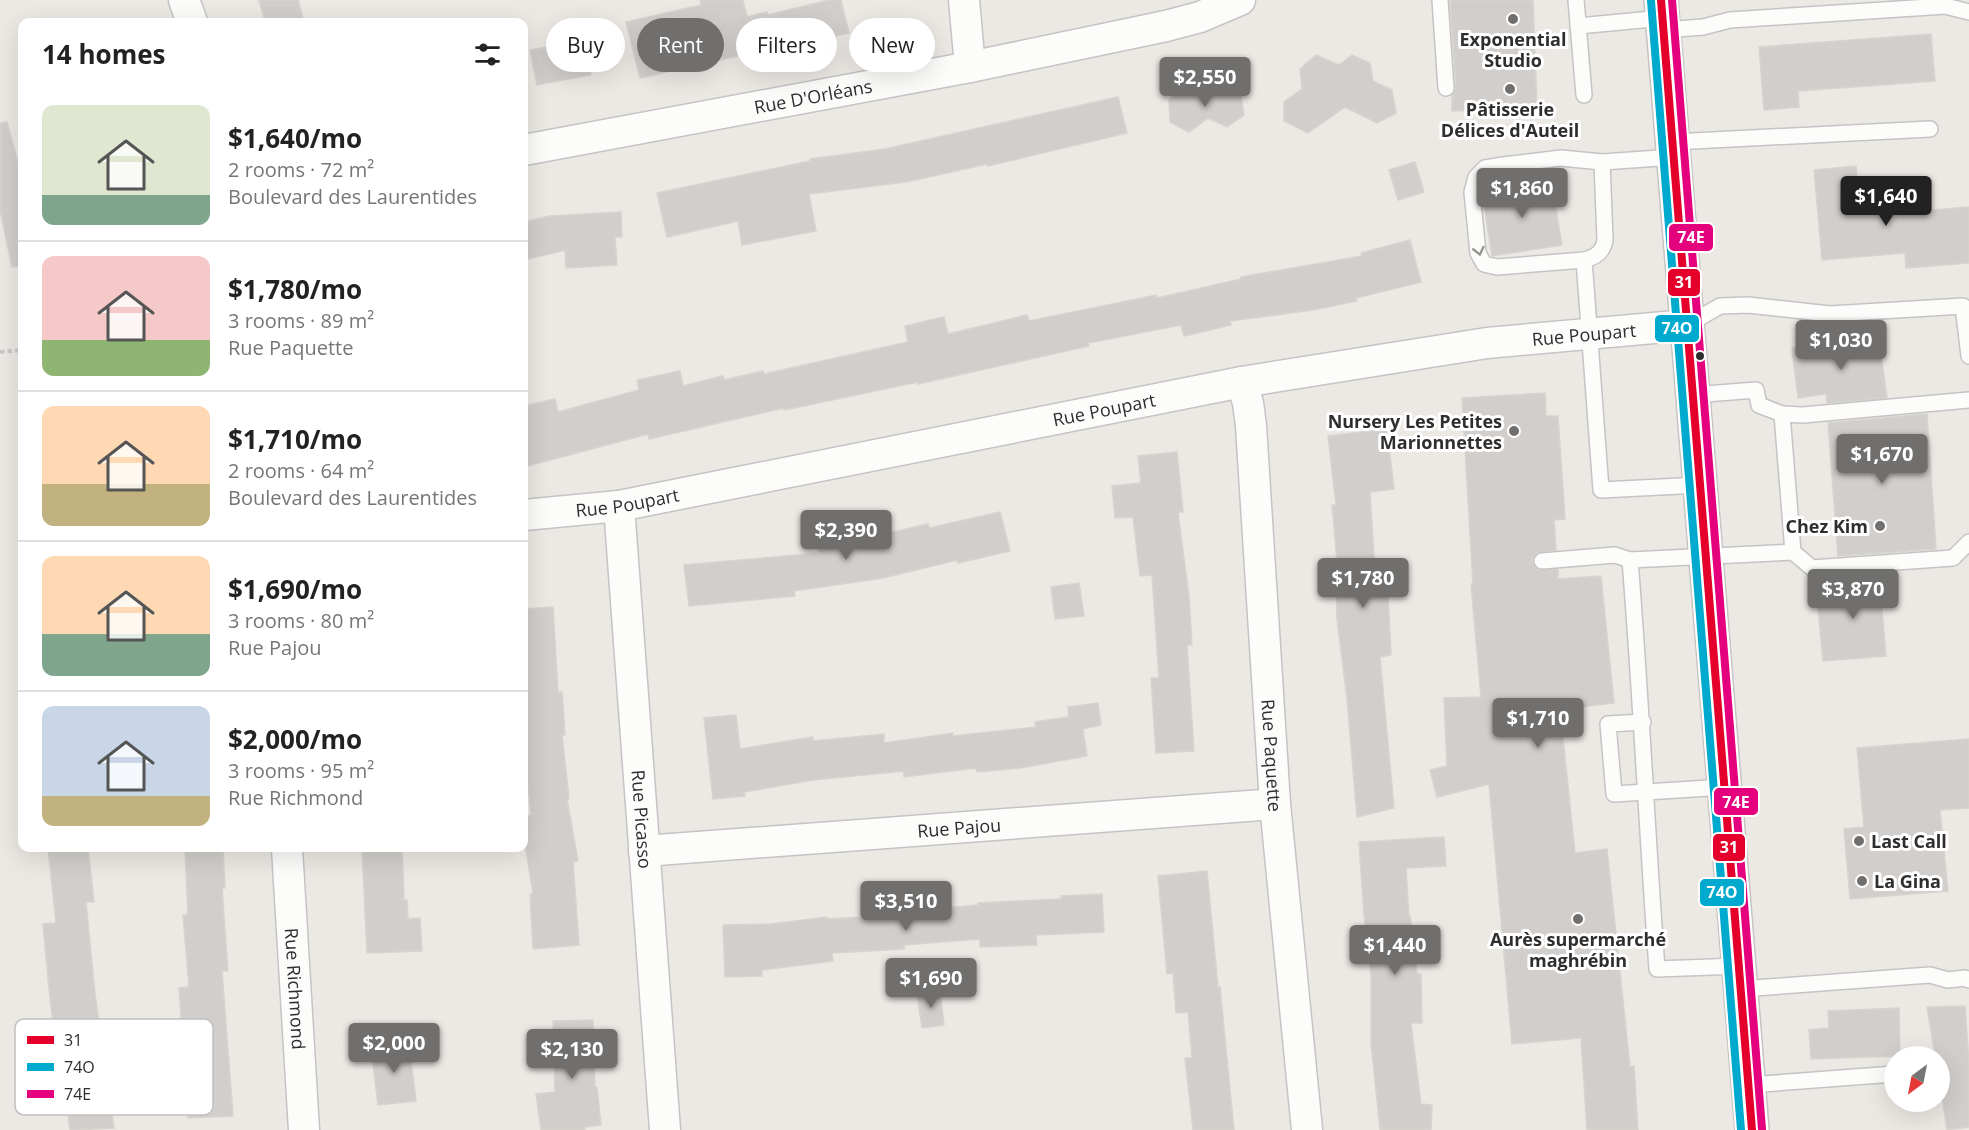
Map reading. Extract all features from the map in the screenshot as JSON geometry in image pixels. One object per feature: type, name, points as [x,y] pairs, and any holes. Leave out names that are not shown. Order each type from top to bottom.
[{"type":"main road","points":[[1663,16],[1752,1130]]},
{"type":"street","points":[[184,0],[191,18]]},
{"type":"street","points":[[964,0],[970,67]]},
{"type":"street","name":"Rue D'Orléans","points":[[528,149],[970,67],[1175,24],[1200,17],[1240,0]]},
{"type":"street","name":"Rue Poupart","points":[[528,515],[619,506],[1242,382],[1465,346],[1687,325]]},
{"type":"street","name":"Rue Paquette","points":[[1242,382],[1251,426],[1275,804],[1307,1130]]},
{"type":"street","name":"Rue Picasso","points":[[619,506],[665,1130]]},
{"type":"street","name":"Rue Pajou","points":[[644,851],[1275,804]]},
{"type":"street","name":"Rue Richmond","points":[[287,852],[304,1130]]},
{"type":"lane","points":[[1440,0],[1446,88]]},
{"type":"lane","points":[[1576,0],[1584,95]]},
{"type":"lane","points":[[1578,26],[1663,16],[1703,27],[1730,20],[1945,6],[1969,12]]},
{"type":"lane","points":[[1602,162],[1605,240],[1604,247],[1599,254],[1584,260],[1497,267],[1484,264],[1478,253],[1472,192],[1476,177],[1485,168],[1561,158],[1602,162],[1673,149],[1930,129]]},
{"type":"lane","points":[[1584,260],[1601,490],[1700,485]]},
{"type":"lane","points":[[1687,325],[1720,306],[1748,305],[1830,314],[1963,306],[1969,356]]},
{"type":"lane","points":[[1693,395],[1756,390],[1759,405],[1782,414],[1803,415],[1969,400]]},
{"type":"lane","points":[[1782,414],[1793,552]]},
{"type":"lane","points":[[1542,561],[1615,555],[1630,560],[1793,552],[1812,568],[1953,558],[1969,542]]},
{"type":"lane","points":[[1630,560],[1643,722],[1644,791],[1657,969],[1740,977],[1930,975],[1948,980],[1969,980]]},
{"type":"lane","points":[[1643,722],[1608,724],[1614,794],[1725,787]]},
{"type":"lane","points":[[1749,1085],[1884,1075]]},
{"type":"path","points":[[0,352],[18,350]]},
{"type":"building","points":[[259,0],[298,0],[303,18],[264,18]]},
{"type":"building","points":[[700,0],[743,0],[747,17],[767,12],[768,15],[829,0],[841,0],[849,33],[837,36],[837,18],[736,18],[736,56],[724,59],[724,18],[644,18],[701,5]]},
{"type":"building","points":[[1450,0],[1533,0],[1537,109],[1452,111],[1452,96],[1456,87]]},
{"type":"building","points":[[637,20],[637,66],[626,22]]},
{"type":"building","points":[[1931,34],[1935,81],[1798,91],[1799,107],[1764,110],[1759,47]]},
{"type":"building","points":[[546,47],[546,72],[590,72],[591,75],[537,85],[530,50]]},
{"type":"building","points":[[1316,55],[1339,65],[1352,55],[1370,63],[1373,81],[1392,90],[1396,113],[1377,123],[1345,107],[1308,133],[1284,121],[1284,102],[1302,89],[1300,69]]},
{"type":"building","points":[[638,72],[667,72],[640,78]]},
{"type":"building","points":[[1221,84],[1241,96],[1244,115],[1227,127],[1208,118],[1189,132],[1170,122],[1169,100],[1185,88],[1207,96]]},
{"type":"building","points":[[1118,97],[1127,133],[988,166],[987,164],[906,182],[809,194],[816,231],[742,245],[738,221],[667,237],[657,193],[810,161],[810,159],[885,149]]},
{"type":"building","points":[[7,122],[18,162],[18,266],[12,267],[0,210],[0,123]]},
{"type":"building","points":[[1415,162],[1424,192],[1398,200],[1389,170]]},
{"type":"building","points":[[1856,166],[1861,216],[1969,207],[1969,263],[1906,268],[1905,253],[1822,260],[1814,170]]},
{"type":"building","points":[[1551,181],[1562,245],[1492,256],[1482,192]]},
{"type":"building","points":[[621,212],[622,237],[615,237],[617,265],[566,268],[565,250],[528,259],[528,221],[549,216]]},
{"type":"building","points":[[1410,240],[1421,282],[1356,298],[1357,301],[1313,310],[1230,321],[1231,325],[1184,336],[1181,325],[1088,343],[1089,346],[918,384],[918,382],[784,410],[784,408],[649,439],[648,434],[528,466],[528,405],[555,399],[558,412],[639,390],[637,380],[680,371],[683,386],[723,376],[724,380],[763,371],[764,374],[908,342],[905,326],[944,317],[948,334],[1027,315],[1029,321],[1156,295],[1157,298],[1241,279],[1241,277],[1362,256],[1361,253]]},
{"type":"building","points":[[1879,337],[1887,398],[1827,403],[1826,394],[1798,398],[1792,348]]},
{"type":"building","points":[[1545,393],[1546,416],[1558,416],[1565,519],[1554,520],[1556,550],[1537,553],[1532,562],[1538,570],[1558,569],[1558,579],[1601,576],[1614,703],[1560,709],[1575,853],[1607,849],[1630,1067],[1634,1066],[1638,1130],[1587,1130],[1581,1038],[1512,1044],[1489,784],[1437,797],[1430,770],[1447,766],[1444,698],[1481,697],[1471,584],[1473,584],[1462,398]]},
{"type":"building","points":[[1927,414],[1936,549],[1838,556],[1828,423]]},
{"type":"building","points":[[1387,429],[1394,489],[1370,492],[1375,572],[1387,572],[1391,655],[1380,657],[1394,808],[1357,817],[1347,698],[1337,619],[1336,573],[1338,573],[1332,505],[1336,505],[1328,436]]},
{"type":"building","points":[[1177,452],[1183,512],[1178,512],[1189,597],[1192,645],[1187,645],[1194,751],[1156,753],[1151,678],[1159,678],[1152,575],[1140,576],[1133,517],[1115,518],[1112,486],[1141,483],[1138,456]]},
{"type":"building","points":[[1000,512],[1010,551],[958,563],[957,560],[883,578],[794,591],[795,596],[689,606],[684,565],[819,553],[816,537],[859,531],[860,540],[928,524],[929,528]]},
{"type":"building","points":[[1879,573],[1886,656],[1823,661],[1817,598],[1841,596],[1839,576]]},
{"type":"building","points":[[1079,583],[1084,616],[1055,619],[1051,587]]},
{"type":"building","points":[[553,607],[558,692],[562,692],[565,735],[562,735],[569,799],[567,799],[578,861],[573,862],[579,945],[533,949],[530,894],[533,894],[526,852],[528,852],[528,816],[531,815],[528,785],[528,609]]},
{"type":"building","points":[[1098,703],[1101,725],[1083,729],[1087,756],[1020,768],[977,772],[976,768],[904,777],[904,771],[813,780],[744,792],[745,796],[713,799],[704,718],[736,715],[740,749],[813,737],[813,741],[884,734],[884,743],[953,733],[953,736],[1036,727],[1035,722],[1069,717],[1068,707]]},
{"type":"building","points":[[1969,739],[1969,808],[1940,810],[1948,891],[1850,899],[1844,829],[1864,827],[1857,748]]},
{"type":"building","points":[[1444,837],[1446,866],[1406,868],[1409,916],[1417,974],[1421,974],[1422,1023],[1411,1023],[1421,1104],[1432,1105],[1431,1130],[1380,1130],[1371,1042],[1371,976],[1359,842]]},
{"type":"building","points":[[48,852],[88,852],[94,902],[86,902],[99,1019],[53,1019],[43,924],[56,923]]},
{"type":"building","points":[[185,852],[223,852],[225,888],[222,888],[228,971],[222,971],[233,1116],[188,1118],[188,1115],[213,1115],[213,1019],[181,1019],[179,988],[189,987],[183,915],[188,915]]},
{"type":"building","points":[[362,852],[402,852],[404,900],[407,900],[408,919],[420,918],[422,951],[367,953]]},
{"type":"building","points":[[1207,871],[1234,1130],[1193,1130],[1185,1058],[1192,1058],[1188,1012],[1176,1013],[1173,973],[1167,974],[1158,876]]},
{"type":"building","points":[[1102,894],[1104,932],[1036,935],[1037,945],[980,947],[980,939],[904,945],[904,949],[832,953],[833,961],[762,970],[762,976],[725,977],[723,925],[771,924],[827,917],[827,919],[922,914],[922,910],[978,905],[978,903],[1061,899],[1061,896]]},
{"type":"building","points":[[940,991],[944,1025],[922,1028],[917,994]]},
{"type":"building","points":[[1965,1006],[1969,1064],[1969,1127],[1947,1130],[1944,1112],[1950,1112],[1950,1046],[1934,1046],[1927,1007]]},
{"type":"building","points":[[1899,1008],[1900,1046],[1884,1046],[1884,1057],[1811,1059],[1809,1030],[1829,1028],[1828,1011]]},
{"type":"building","points":[[593,1020],[595,1087],[597,1087],[601,1125],[585,1127],[585,1130],[541,1130],[536,1094],[555,1092],[553,1021]]},
{"type":"building","points":[[409,1044],[416,1101],[378,1105],[371,1048]]},
{"type":"building","points":[[68,1115],[112,1115],[114,1128],[70,1130]]},
{"type":"transit line","name":"31","points":[[1661,0],[1752,1130]]},
{"type":"transit line","name":"74E","points":[[1672,0],[1762,1129]]},
{"type":"transit line","name":"74O","points":[[1651,1],[1741,1130]]},
{"type":"place","name":"Exponential Studio","points":[[1513,19]]},
{"type":"place","name":"Pâtisserie Délices d'Auteil","points":[[1510,89]]},
{"type":"place","name":"Nursery Les Petites Marionnettes","points":[[1514,431]]},
{"type":"place","name":"Chez Kim","points":[[1880,526]]},
{"type":"place","name":"Last Call","points":[[1859,841]]},
{"type":"place","name":"La Gina","points":[[1862,881]]},
{"type":"place","name":"Aurès supermarché maghrébin","points":[[1578,919]]}]
